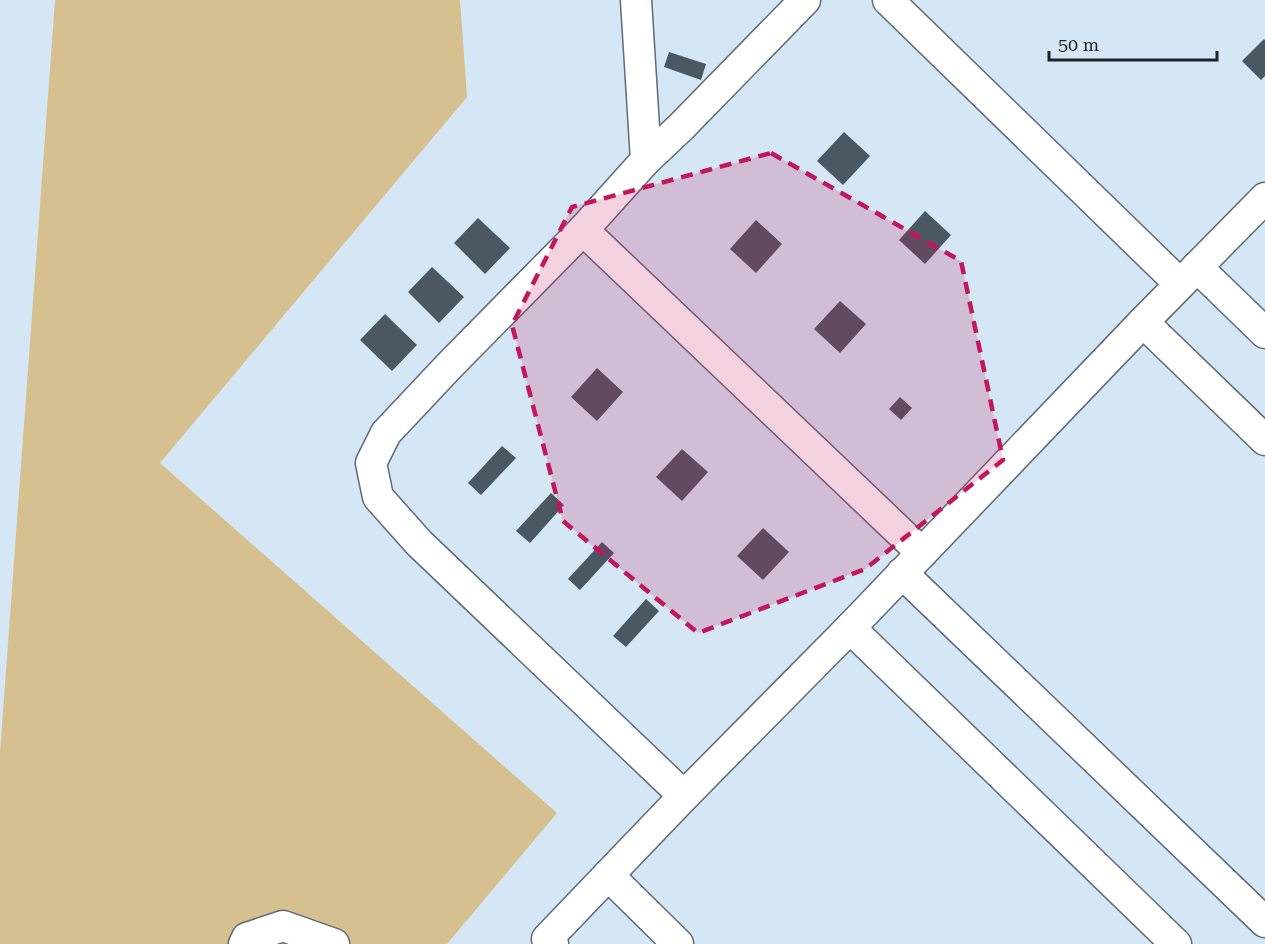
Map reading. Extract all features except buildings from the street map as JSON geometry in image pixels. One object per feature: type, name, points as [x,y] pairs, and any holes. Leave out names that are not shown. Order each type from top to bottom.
[{"type":"lane","points":[[636,0],[646,160]]},
{"type":"lane","points":[[684,796],[419,543],[378,497],[371,463],[386,433],[583,230],[646,160],[805,0]]},
{"type":"lane","points":[[888,0],[1189,275],[1265,333]]},
{"type":"lane","points":[[553,944],[547,939],[608,875],[1265,198]]},
{"type":"lane","points":[[583,230],[1265,922]]},
{"type":"lane","points":[[1143,322],[1265,440]]},
{"type":"lane","points":[[850,627],[1176,944]]},
{"type":"lane","points":[[608,875],[678,944]]},
{"type":"lane","points":[[244,944],[247,938],[283,926],[334,944]]},
{"type":"highlighted area","points":[[771,153],[961,261],[1003,460],[865,569],[698,633],[563,521],[512,325],[572,207]]},
{"type":"shaded area","points":[[55,0],[460,0],[467,97],[160,463],[557,813],[447,944],[0,944],[0,753]]}]
